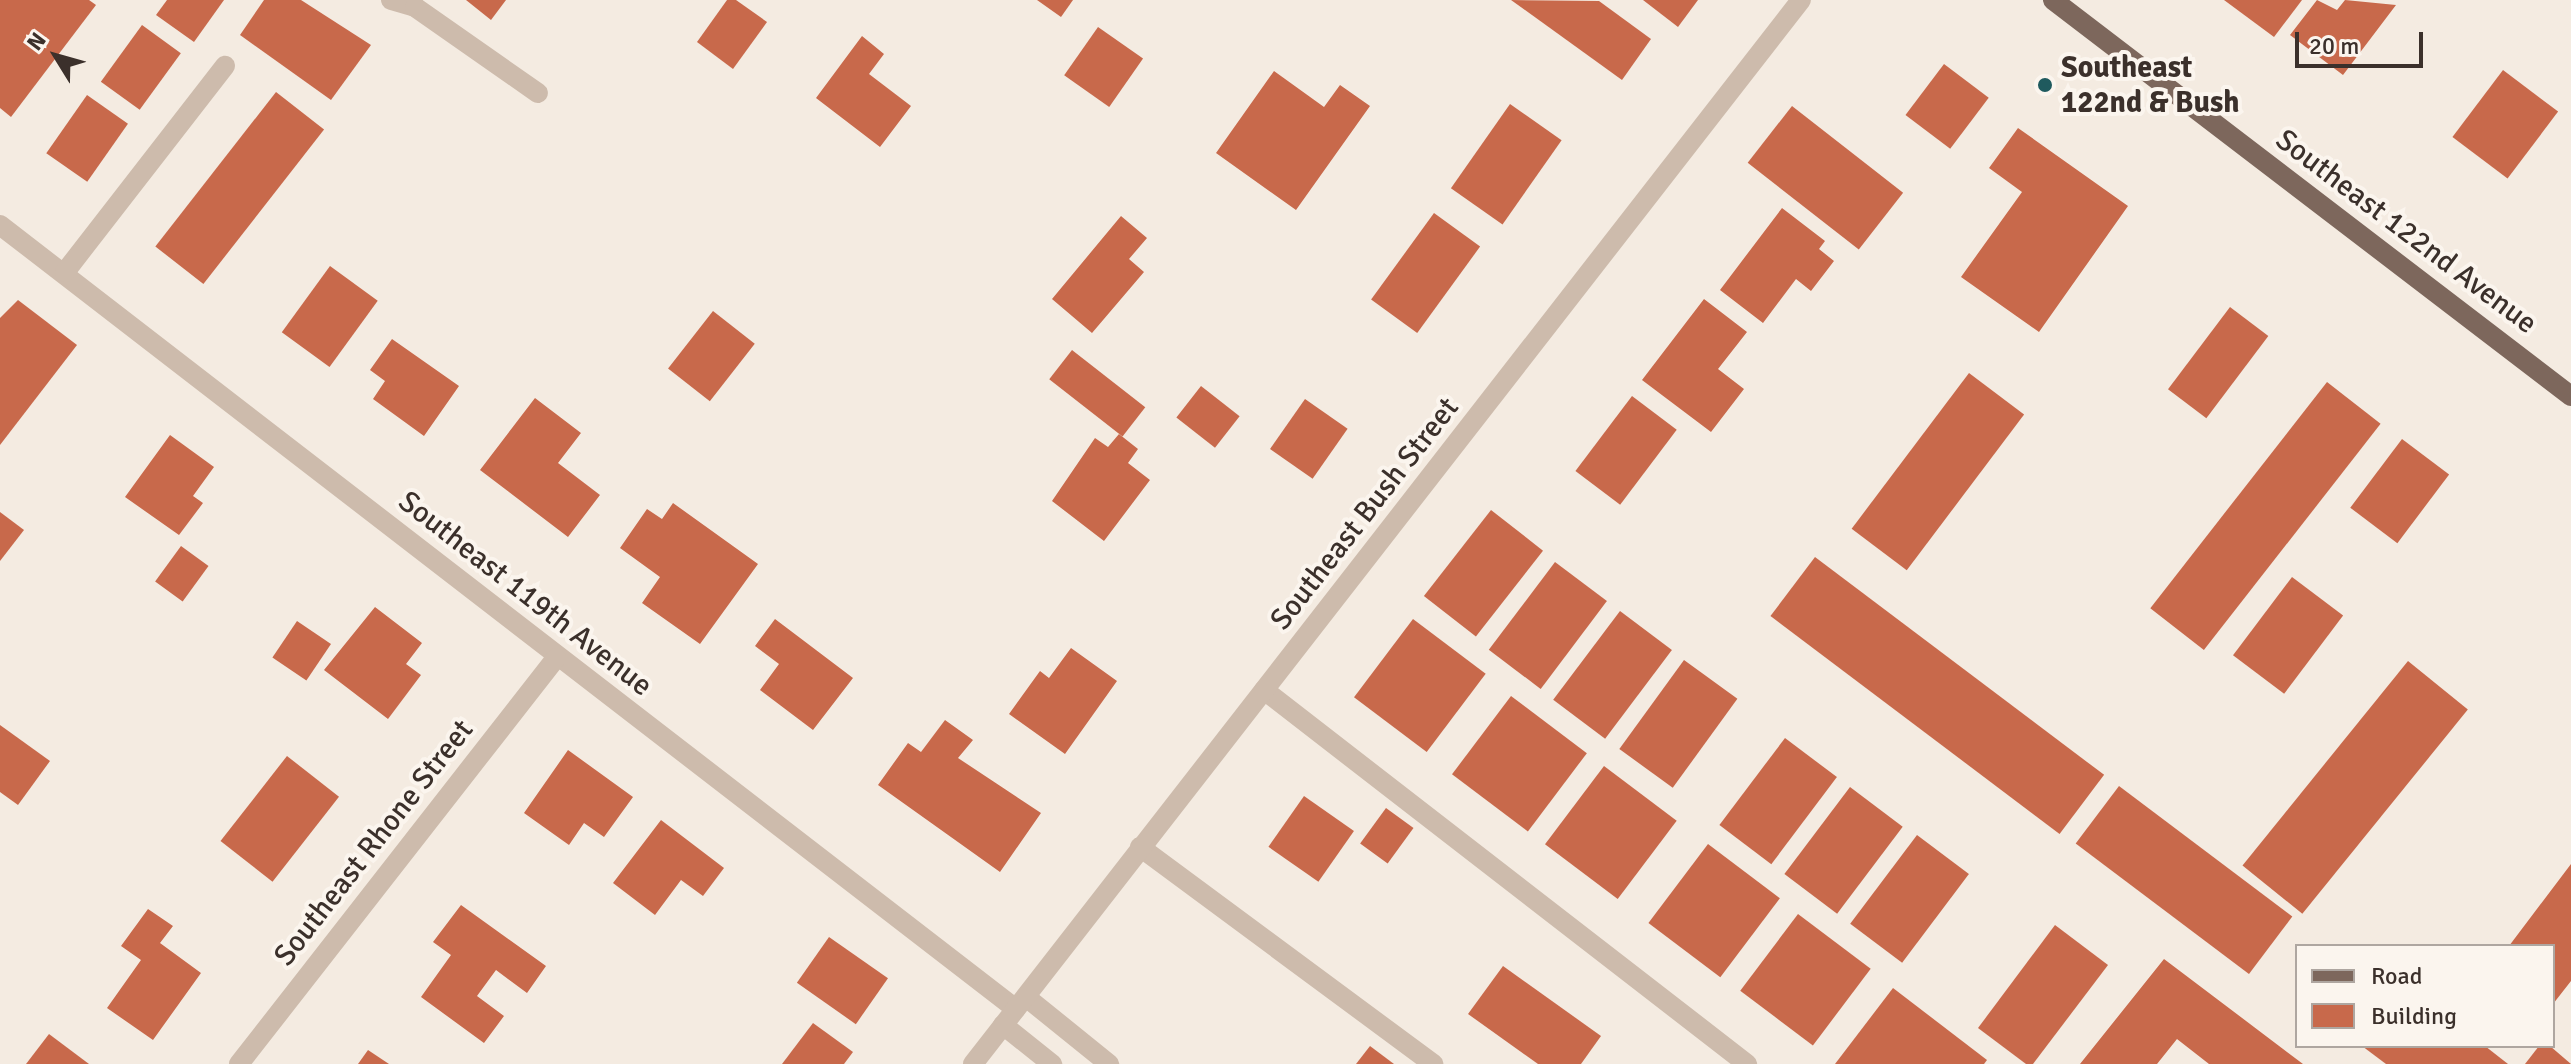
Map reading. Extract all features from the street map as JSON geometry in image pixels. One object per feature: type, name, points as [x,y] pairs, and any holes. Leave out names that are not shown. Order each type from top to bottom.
[{"type":"main road","name":"Southeast 122nd Avenue","points":[[2053,0],[2571,396]]},
{"type":"street","points":[[391,0],[415,7],[538,93]]},
{"type":"street","name":"Southeast Bush Street","points":[[973,1064],[1801,0]]},
{"type":"street","points":[[65,272],[225,66]]},
{"type":"street","name":"Southeast 119th Avenue","points":[[0,225],[65,272],[556,658],[1015,1010]]},
{"type":"street","name":"Southeast Rhone Street","points":[[239,1064],[556,658]]},
{"type":"street","points":[[1264,690],[1747,1064]]},
{"type":"street","points":[[1140,847],[1433,1064]]},
{"type":"street","points":[[1015,1010],[1052,1064]]},
{"type":"street","points":[[1015,1010],[1109,1064]]},
{"type":"building","points":[[0,0],[89,0],[96,5],[11,117],[0,108]]},
{"type":"building","points":[[167,0],[224,0],[194,42],[156,15]]},
{"type":"building","points":[[264,0],[301,0],[371,45],[331,100],[240,35]]},
{"type":"building","points":[[466,0],[506,0],[491,20]]},
{"type":"building","points":[[727,0],[736,0],[767,22],[733,69],[697,42]]},
{"type":"building","points":[[1037,0],[1073,0],[1061,17]]},
{"type":"building","points":[[1511,0],[1599,1],[1651,39],[1622,80]]},
{"type":"building","points":[[1643,0],[1698,0],[1678,27]]},
{"type":"building","points":[[2224,0],[2302,0],[2274,37]]},
{"type":"building","points":[[2317,0],[2337,10],[2345,0],[2396,5],[2343,75],[2290,35]]},
{"type":"building","points":[[142,25],[181,53],[140,110],[101,82]]},
{"type":"building","points":[[1098,27],[1143,59],[1109,107],[1064,75]]},
{"type":"building","points":[[862,36],[884,54],[869,74],[911,106],[880,147],[816,98]]},
{"type":"building","points":[[1944,64],[1989,98],[1950,149],[1905,115]]},
{"type":"building","points":[[2503,70],[2558,112],[2508,179],[2452,137]]},
{"type":"building","points":[[1274,71],[1324,107],[1340,85],[1370,106],[1296,210],[1216,153]]},
{"type":"building","points":[[276,92],[324,130],[203,284],[155,246]]},
{"type":"building","points":[[87,95],[128,124],[87,182],[46,153]]},
{"type":"building","points":[[1510,104],[1562,140],[1503,225],[1451,188]]},
{"type":"building","points":[[1792,106],[1903,193],[1859,250],[1748,163]]},
{"type":"building","points":[[2018,128],[2128,206],[2039,332],[1961,277],[2022,192],[1989,168]]},
{"type":"building","points":[[1782,208],[1825,241],[1819,249],[1834,261],[1811,291],[1796,279],[1763,323],[1720,290]]},
{"type":"building","points":[[1434,213],[1480,247],[1417,333],[1371,300]]},
{"type":"building","points":[[1121,216],[1147,238],[1129,259],[1144,272],[1092,333],[1052,299]]},
{"type":"building","points":[[330,266],[378,301],[330,367],[282,332]]},
{"type":"building","points":[[1704,299],[1747,332],[1718,369],[1744,389],[1711,432],[1642,380]]},
{"type":"building","points":[[18,300],[77,345],[0,445],[0,318]]},
{"type":"building","points":[[2230,307],[2268,336],[2206,418],[2168,389]]},
{"type":"building","points":[[713,311],[755,344],[710,401],[668,369]]},
{"type":"building","points":[[392,339],[459,386],[424,436],[373,399],[385,381],[370,370]]},
{"type":"building","points":[[1072,350],[1145,407],[1123,436],[1049,379]]},
{"type":"building","points":[[1969,373],[2024,415],[1907,570],[1852,529]]},
{"type":"building","points":[[2327,382],[2381,424],[2204,650],[2150,608]]},
{"type":"building","points":[[1201,386],[1240,416],[1215,448],[1176,418]]},
{"type":"building","points":[[1632,396],[1677,430],[1620,505],[1575,471]]},
{"type":"building","points":[[535,398],[581,433],[558,463],[600,495],[568,537],[480,470]]},
{"type":"building","points":[[1305,399],[1348,429],[1313,479],[1270,449]]},
{"type":"building","points":[[1119,434],[1138,449],[1128,463],[1150,480],[1104,541],[1052,501],[1095,438],[1108,447]]},
{"type":"building","points":[[170,435],[214,467],[193,496],[203,503],[179,535],[125,497]]},
{"type":"building","points":[[2402,439],[2449,475],[2397,543],[2350,508]]},
{"type":"building","points":[[673,503],[758,564],[700,644],[642,603],[660,577],[620,548],[647,509],[662,519]]},
{"type":"building","points":[[1491,510],[1543,551],[1476,637],[1424,596]]},
{"type":"building","points":[[0,512],[24,530],[0,561]]},
{"type":"building","points":[[181,546],[209,566],[183,602],[155,582]]},
{"type":"building","points":[[1815,557],[2104,775],[2060,834],[1770,616]]},
{"type":"building","points":[[1555,562],[1607,601],[1541,689],[1489,650]]},
{"type":"building","points":[[2292,577],[2343,616],[2284,694],[2233,655]]},
{"type":"building","points":[[375,607],[422,643],[406,664],[421,675],[388,719],[324,670]]},
{"type":"building","points":[[1620,611],[1672,650],[1605,739],[1553,700]]},
{"type":"building","points":[[775,619],[853,678],[813,730],[760,690],[779,664],[755,646]]},
{"type":"building","points":[[1413,619],[1486,674],[1427,752],[1354,697]]},
{"type":"building","points":[[297,621],[331,644],[306,680],[272,657]]},
{"type":"building","points":[[1071,648],[1117,681],[1065,754],[1009,714],[1040,671],[1049,678]]},
{"type":"building","points":[[1684,660],[1737,699],[1673,788],[1619,749]]},
{"type":"building","points":[[2408,661],[2468,709],[2302,914],[2242,865]]},
{"type":"building","points":[[1511,696],[1587,753],[1528,831],[1452,774]]},
{"type":"building","points":[[945,720],[973,740],[958,758],[1041,813],[1000,872],[878,785],[908,743],[921,752]]},
{"type":"building","points":[[0,725],[50,761],[18,805],[0,792]]},
{"type":"building","points":[[1785,738],[1837,777],[1771,864],[1719,825]]},
{"type":"building","points":[[568,750],[633,797],[604,837],[584,823],[569,845],[524,813]]},
{"type":"building","points":[[287,756],[339,797],[273,882],[221,841]]},
{"type":"building","points":[[1604,766],[1677,821],[1618,899],[1545,844]]},
{"type":"building","points":[[2119,786],[2292,917],[2249,974],[2076,844]]},
{"type":"building","points":[[1850,787],[1903,827],[1837,914],[1784,874]]},
{"type":"building","points":[[1304,796],[1354,831],[1318,882],[1268,847]]},
{"type":"building","points":[[1386,808],[1414,828],[1388,864],[1360,844]]},
{"type":"building","points":[[661,820],[724,868],[703,896],[681,880],[655,915],[613,883]]},
{"type":"building","points":[[1917,835],[1969,874],[1902,963],[1850,924]]},
{"type":"building","points":[[1708,844],[1780,898],[1720,977],[1648,923]]},
{"type":"building","points":[[2571,864],[2571,981],[2555,1001],[2555,944],[2511,944]]},
{"type":"building","points":[[461,905],[546,966],[527,993],[496,970],[477,996],[504,1016],[484,1043],[421,997],[451,955],[433,942]]},
{"type":"building","points":[[148,909],[173,926],[160,943],[201,973],[153,1040],[107,1008],[141,960],[121,946]]},
{"type":"building","points":[[1798,914],[1871,969],[1813,1045],[1740,991]]},
{"type":"building","points":[[2055,925],[2108,965],[2033,1064],[2026,1064],[1978,1028]]},
{"type":"building","points":[[829,937],[888,978],[856,1024],[797,983]]},
{"type":"building","points":[[2164,959],[2303,1064],[2209,1064],[2177,1039],[2157,1064],[2080,1064]]},
{"type":"building","points":[[1503,966],[1601,1036],[1581,1064],[1538,1064],[1468,1014]]},
{"type":"building","points":[[1893,988],[1987,1060],[1984,1064],[1835,1064]]},
{"type":"building","points":[[813,1023],[853,1052],[844,1064],[782,1064]]},
{"type":"building","points":[[49,1034],[89,1064],[26,1064]]},
{"type":"building","points":[[1370,1046],[1394,1064],[1356,1064]]},
{"type":"building","points":[[2365,1048],[2488,1048],[2508,1064],[2386,1064]]},
{"type":"building","points":[[2537,1048],[2552,1048],[2571,1064],[2525,1064]]},
{"type":"building","points":[[368,1050],[389,1064],[358,1064]]},
{"type":"place","name":"Southeast 122nd & Bush","points":[[2045,85]]}]
